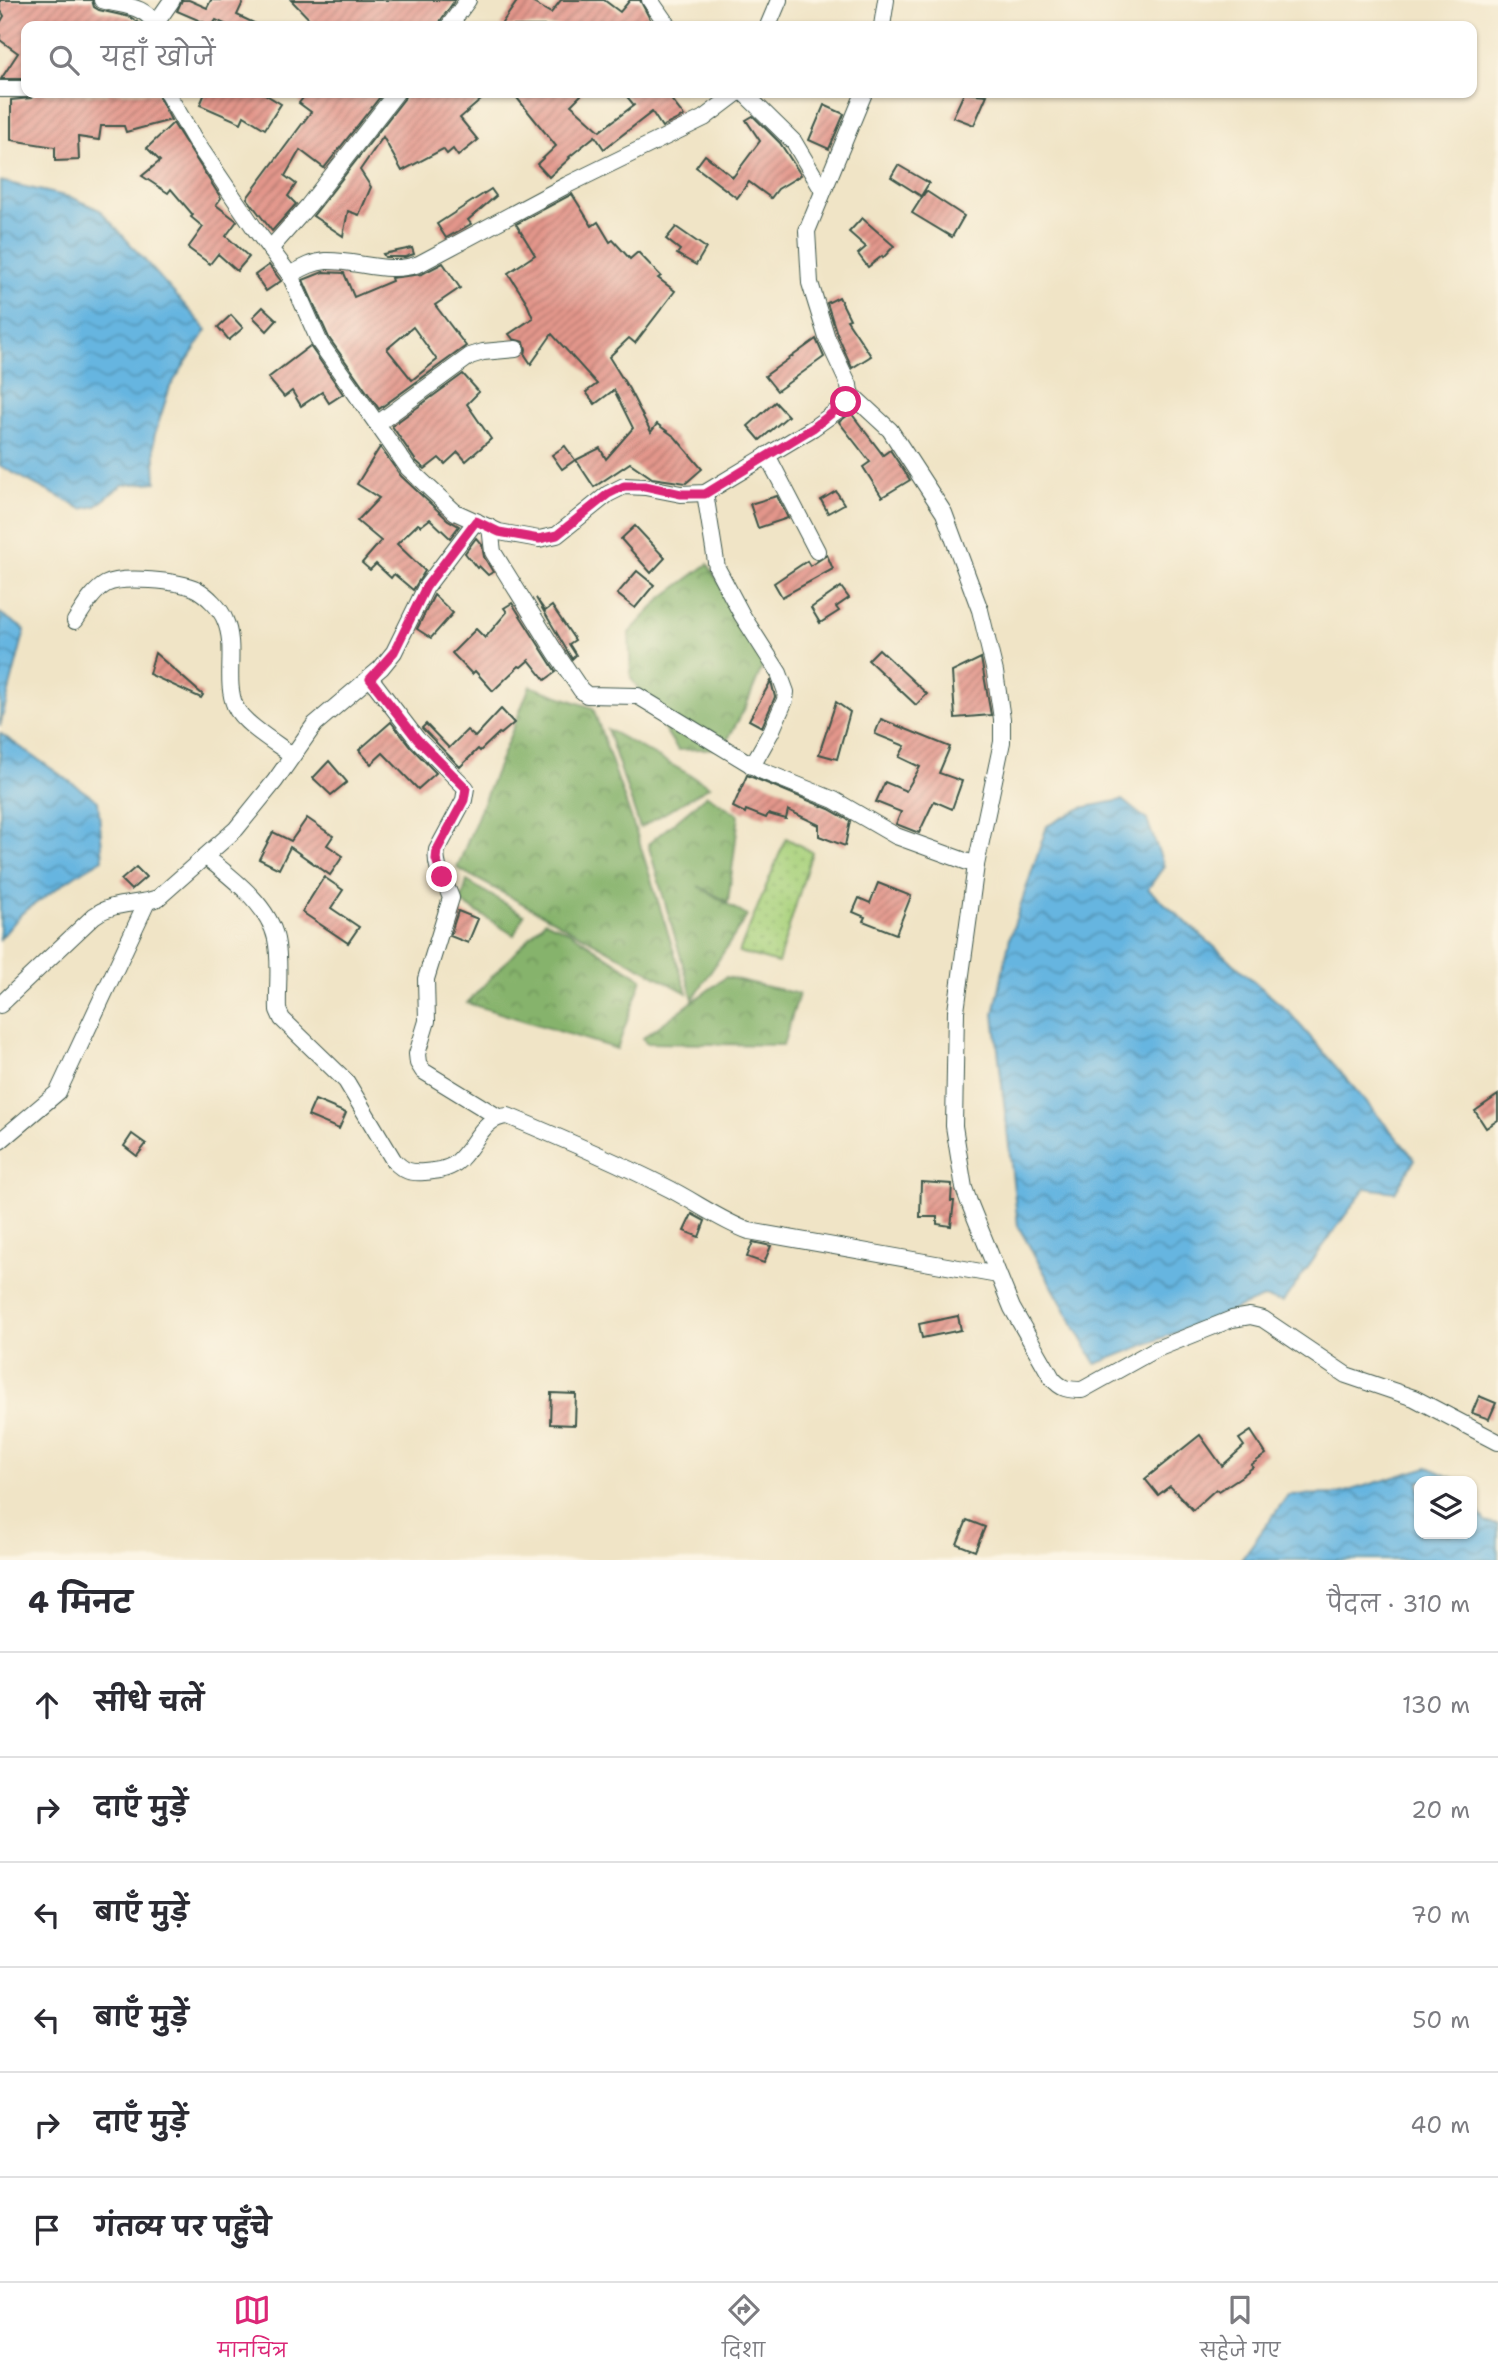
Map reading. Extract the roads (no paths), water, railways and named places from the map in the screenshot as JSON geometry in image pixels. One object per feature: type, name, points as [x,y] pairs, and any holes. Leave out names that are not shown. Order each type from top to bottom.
[{"type":"street","points":[[102,0],[130,3],[146,12],[153,21]]},
{"type":"street","points":[[159,21],[172,0]]},
{"type":"street","points":[[453,21],[468,0]]},
{"type":"street","points":[[650,0],[665,21]]},
{"type":"street","points":[[770,21],[779,0]]},
{"type":"street","points":[[886,0],[888,21]]},
{"type":"street","points":[[0,89],[21,89]]},
{"type":"street","points":[[170,98],[196,142],[290,275],[320,343],[408,468],[455,512],[499,532],[539,539],[557,535],[608,494],[624,486],[645,486],[681,494],[705,494],[813,428],[846,402],[850,393],[849,386],[827,338],[810,283],[807,231],[862,98]]},
{"type":"street","points":[[270,249],[392,98]]},
{"type":"street","points":[[290,275],[308,265],[325,261],[390,269],[405,269],[419,264],[566,184],[704,118],[730,98]]},
{"type":"street","points":[[749,98],[794,142],[823,191]]},
{"type":"street","points":[[377,425],[470,356],[516,349]]},
{"type":"street","points":[[850,393],[890,430],[937,499],[980,610],[995,672],[1003,730],[976,865],[956,1011],[954,1125],[964,1188],[1019,1323],[1059,1387],[1082,1390],[1153,1350],[1232,1319],[1250,1316],[1264,1319],[1346,1375],[1414,1398],[1498,1442]]},
{"type":"street","points":[[767,455],[817,551]]},
{"type":"street","points":[[705,494],[717,568],[742,615],[779,673],[786,692],[771,732],[752,766]]},
{"type":"street","points":[[483,524],[493,552],[581,690],[587,695],[638,696],[752,766],[834,800],[896,836],[976,865]]},
{"type":"street","points":[[0,1005],[105,908],[158,898],[236,829],[315,724],[370,679],[394,652],[426,587],[483,524]]},
{"type":"street","points":[[75,621],[93,595],[107,583],[125,579],[177,584],[197,589],[217,607],[225,620],[229,634],[235,706],[241,716],[292,755]]},
{"type":"street","points":[[370,679],[417,739],[466,788],[464,800],[437,850],[438,870],[451,898],[426,979],[427,1021],[417,1054],[423,1071],[498,1116],[508,1116],[584,1147],[667,1187],[734,1226],[749,1231],[998,1275]]},
{"type":"street","points":[[205,857],[244,888],[274,930],[277,942],[278,1010],[282,1019],[346,1081],[394,1161],[403,1169],[412,1173],[438,1171],[454,1165],[489,1122],[498,1116]]},
{"type":"street","points":[[0,1140],[58,1092],[147,902]]},
{"type":"water","points":[[0,181],[73,198],[100,210],[207,330],[170,387],[154,437],[156,482],[122,485],[96,506],[82,509],[0,466]]},
{"type":"water","points":[[0,613],[25,630],[0,726]]},
{"type":"water","points":[[0,733],[98,801],[103,859],[22,913],[0,939]]},
{"type":"water","points":[[1122,800],[1147,820],[1164,866],[1148,889],[1288,1011],[1415,1159],[1395,1192],[1365,1188],[1283,1302],[1263,1298],[1096,1364],[1018,1226],[994,1014],[1010,937],[1047,826],[1081,808]]},
{"type":"water","points":[[1428,1467],[1448,1476],[1414,1476],[1414,1539],[1477,1539],[1477,1509],[1485,1522],[1498,1525],[1498,1560],[1241,1560],[1288,1495],[1338,1494]]}]
